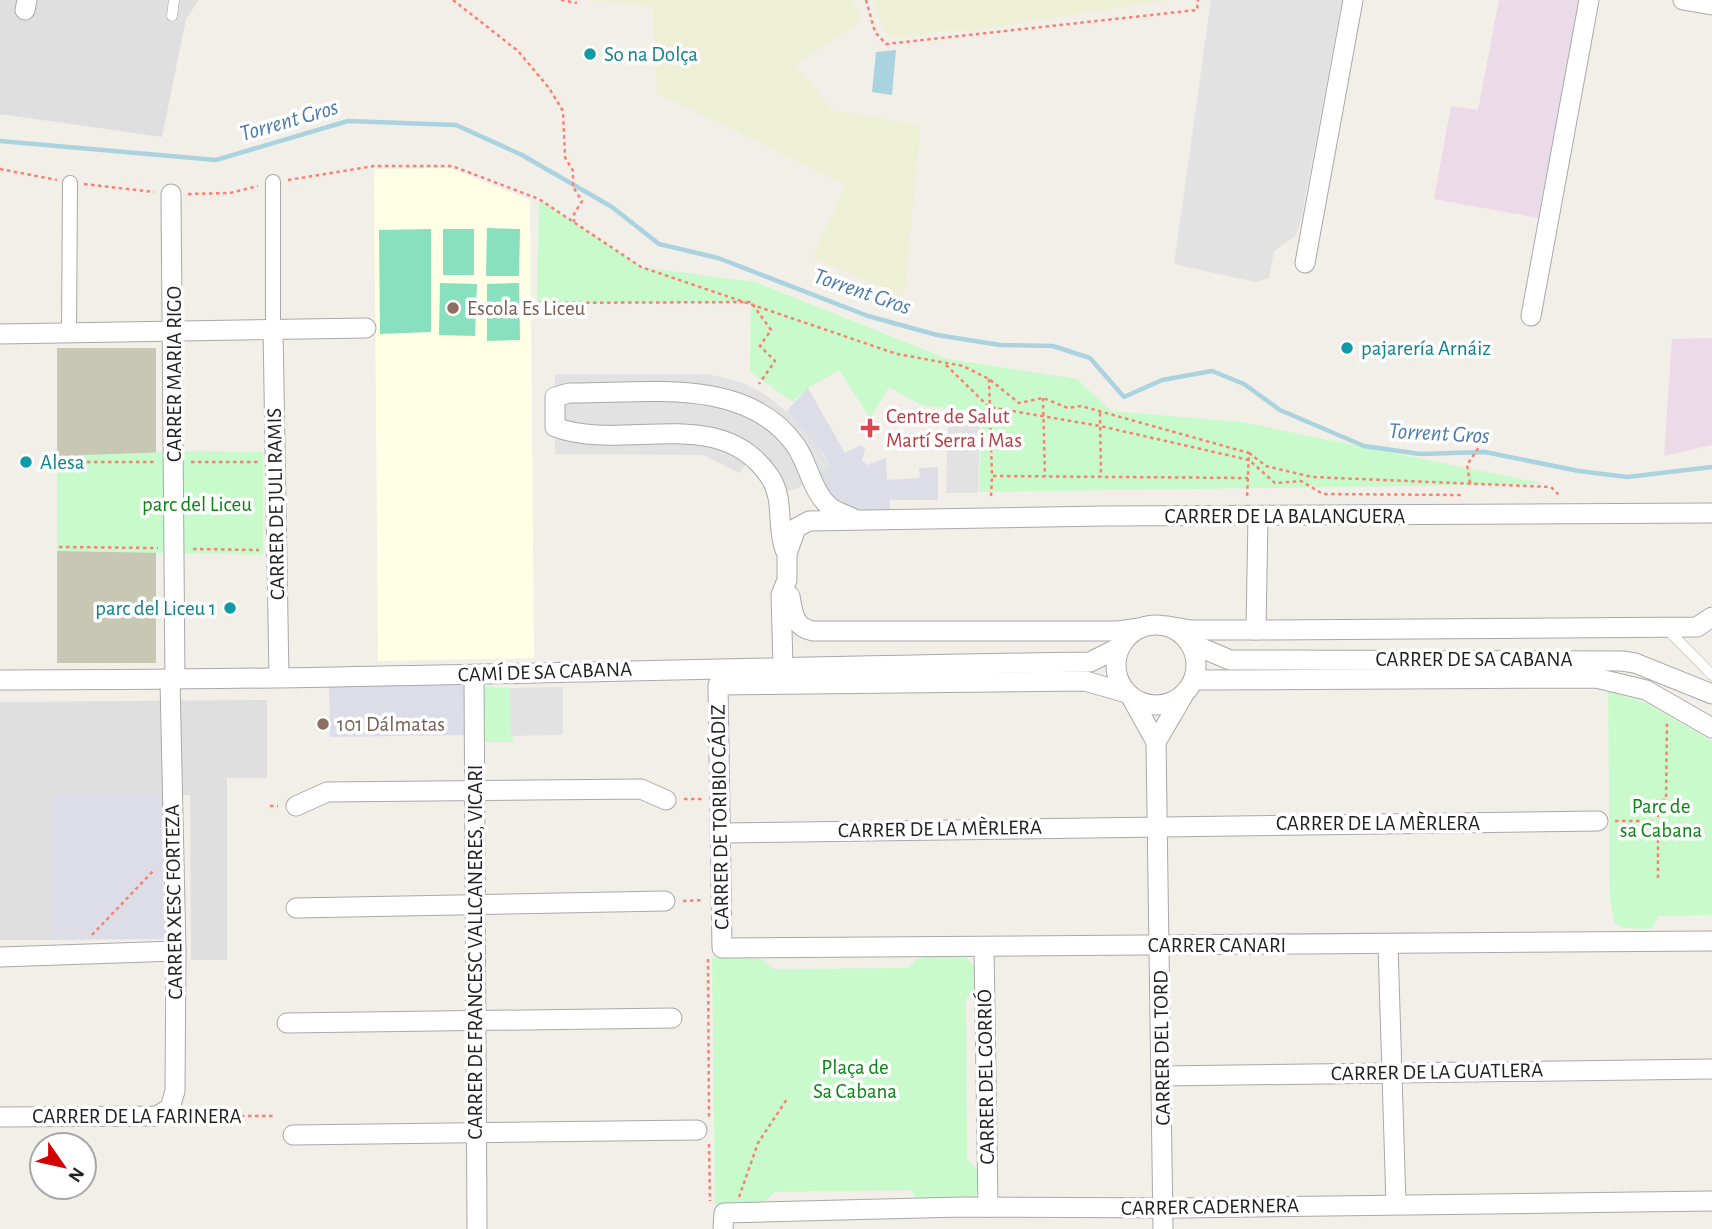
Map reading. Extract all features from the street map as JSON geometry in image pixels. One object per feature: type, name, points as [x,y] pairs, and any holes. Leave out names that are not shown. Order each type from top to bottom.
[{"type":"street","points":[[1305,263],[1353,0]]},
{"type":"street","points":[[1531,316],[1589,0]]},
{"type":"street","points":[[1683,0],[1712,5]]},
{"type":"street","points":[[273,182],[273,330]]},
{"type":"street","points":[[69,333],[70,183]]},
{"type":"street","name":"CARRER MARIA RIGO","points":[[171,194],[174,332],[173,680]]},
{"type":"street","points":[[0,334],[366,328]]},
{"type":"street","name":"CARRER DE JULI RAMIS","points":[[273,330],[279,677]]},
{"type":"street","name":"CARRER DE LA BALANGUERA","points":[[786,554],[779,500],[770,477],[750,457],[721,439],[687,433],[577,435],[555,427],[555,397],[569,393],[713,394],[748,407],[772,423],[796,446],[817,490],[831,508],[859,521]]},
{"type":"street","name":"CARRER DE LA BALANGUERA","points":[[786,554],[796,528],[809,522],[1712,513]]},
{"type":"street","points":[[1256,631],[1258,516]]},
{"type":"street","points":[[786,554],[787,580],[794,619],[804,629],[813,631],[1118,631],[1154,624],[1191,630],[1256,631],[1698,628],[1712,617]]},
{"type":"street","points":[[783,666],[781,595],[787,580]]},
{"type":"street","points":[[1157,742],[1191,687],[1196,656],[1181,633],[1168,626]]},
{"type":"street","points":[[1090,662],[1120,647],[1140,628]]},
{"type":"street","name":"CARRER DE SA CABANA","points":[[1190,643],[1230,660],[1600,659],[1635,663],[1712,694]]},
{"type":"street","points":[[1116,674],[1120,647]]},
{"type":"street","points":[[1090,662],[1116,674],[1129,695],[1157,706],[1230,660]]},
{"type":"street","name":"CAMÍ DE SA CABANA","points":[[0,680],[173,680],[1090,662]]},
{"type":"street","name":"CARRER DE FRANCESC VALLCANERES, VICARI","points":[[474,675],[477,1229]]},
{"type":"street","points":[[1191,687],[1596,678],[1636,686],[1712,728]]},
{"type":"street","name":"CARRER XESC FORTEZA","points":[[157,1116],[170,1108],[175,1091],[173,680]]},
{"type":"street","name":"CARRER DE TORIBIO CÁDIZ","points":[[722,948],[719,685],[1085,681],[1129,695]]},
{"type":"street","name":"CARRER DEL TORD","points":[[1129,695],[1157,742],[1164,1229]]},
{"type":"street","points":[[296,806],[327,792],[641,789],[666,800]]},
{"type":"street","name":"CARRER DE LA MÈRLERA","points":[[721,833],[1158,824],[1598,821]]},
{"type":"street","points":[[296,908],[666,901]]},
{"type":"street","name":"CARRER CANARI","points":[[722,948],[1712,941]]},
{"type":"street","points":[[1388,944],[1396,1204]]},
{"type":"street","name":"CARRER DEL GORRIÓ","points":[[984,947],[988,1207]]},
{"type":"street","points":[[0,957],[176,951]]},
{"type":"street","points":[[287,1023],[672,1018]]},
{"type":"street","name":"CARRER DE LA GUATLERA","points":[[1162,1076],[1712,1069]]},
{"type":"street","name":"CARRER DE LA FARINERA","points":[[0,1117],[157,1116]]},
{"type":"street","points":[[293,1135],[705,1135]]},
{"type":"street","name":"CARRER CADERNERA","points":[[728,1221],[775,1212],[988,1207],[1163,1208],[1712,1201]]},
{"type":"lane","points":[[172,16],[174,0]]},
{"type":"lane","points":[[1665,627],[1712,675]]},
{"type":"path","points":[[453,0],[518,51],[549,88],[563,111],[565,157],[573,171],[573,187],[582,201],[574,214],[574,223]]},
{"type":"path","points":[[561,0],[577,3]]},
{"type":"path","points":[[866,0],[875,32],[886,44],[1196,10],[1198,0]]},
{"type":"path","points":[[0,169],[70,183],[171,194],[230,193],[273,182],[374,166],[452,166],[539,199],[641,267],[751,302],[897,354],[963,366],[989,379],[1019,403],[1043,398],[1068,408],[1081,406],[1249,453],[1266,466],[1312,477],[1551,487],[1567,502]]},
{"type":"path","points":[[537,303],[751,302]]},
{"type":"path","points":[[751,302],[771,330],[760,346],[775,361],[759,384]]},
{"type":"path","points":[[946,365],[989,407],[1100,426],[1249,460],[1276,483],[1301,481],[1323,494],[1476,495]]},
{"type":"path","points":[[989,379],[991,496]]},
{"type":"path","points":[[1043,398],[1045,476]]},
{"type":"path","points":[[1100,412],[1101,477]]},
{"type":"path","points":[[1470,483],[1467,466],[1483,441]]},
{"type":"path","points":[[1227,516],[1228,501],[1247,501],[1249,453]]},
{"type":"path","points":[[992,476],[1248,478]]},
{"type":"path","points":[[1554,497],[1558,503]]},
{"type":"path","points":[[1658,817],[1658,800],[1666,800],[1667,701]]},
{"type":"path","points":[[666,800],[719,799]]},
{"type":"path","points":[[1598,821],[1653,821]]},
{"type":"path","points":[[1658,833],[1658,878]]},
{"type":"path","points":[[72,954],[174,849]]},
{"type":"path","points":[[666,901],[722,900]]},
{"type":"path","points":[[710,1205],[705,1135],[708,952],[722,948]]},
{"type":"path","points":[[728,1221],[758,1143],[788,1099]]},
{"type":"path","name":"CARRER DE LA FARINERA","points":[[157,1116],[273,1116]]},
{"type":"shaded area","points":[[0,0],[199,0],[186,19],[162,137],[0,114]]},
{"type":"shaded area","points":[[586,0],[853,0],[862,21],[796,64],[832,110],[921,125],[904,297],[812,257],[846,185],[657,93],[653,6]]},
{"type":"shaded area","points":[[873,0],[1169,0],[970,31],[892,37],[883,30]]},
{"type":"shaded area","points":[[1211,0],[1342,0],[1300,225],[1295,236],[1274,251],[1269,278],[1255,282],[1174,264]]},
{"type":"shaded area","points":[[1499,0],[1580,0],[1538,218],[1434,199],[1451,106],[1478,110]]},
{"type":"shaded area","name":"Escola Es Liceu","points":[[450,168],[530,200],[534,658],[378,661],[374,169]]},
{"type":"shaded area","points":[[1712,338],[1712,445],[1664,456],[1672,339]]},
{"type":"shaded area","points":[[57,348],[156,348],[156,663],[57,663]]},
{"type":"shaded area","points":[[555,374],[708,374],[743,383],[766,395],[797,420],[816,442],[830,467],[808,484],[783,493],[747,463],[739,473],[703,455],[555,454]]},
{"type":"shaded area","points":[[808,388],[845,453],[861,445],[865,449],[862,461],[867,465],[886,458],[887,480],[920,478],[919,468],[938,467],[938,500],[890,500],[890,512],[859,513],[829,498],[820,474],[830,467],[822,451],[787,411]]},
{"type":"shaded area","points":[[948,420],[980,422],[978,493],[946,493]]},
{"type":"shaded area","points":[[469,682],[469,735],[330,737],[329,684]]},
{"type":"shaded area","points":[[563,687],[563,735],[511,736],[510,688]]},
{"type":"shaded area","points":[[267,700],[267,778],[227,778],[227,960],[191,960],[190,795],[54,796],[54,940],[0,940],[0,702]]},
{"type":"shaded area","points":[[164,795],[165,939],[54,940],[53,796]]},
{"type":"green space","points":[[539,199],[641,267],[755,282],[948,359],[1077,379],[1111,411],[1241,422],[1546,484],[979,492],[982,412],[921,405],[889,387],[870,418],[839,370],[808,388],[793,402],[750,372],[751,302],[537,303]]},
{"type":"green space","points":[[487,228],[520,229],[519,276],[486,276]]},
{"type":"green space","points":[[431,229],[431,332],[380,334],[379,230]]},
{"type":"green space","points":[[443,229],[474,229],[474,275],[443,275]]},
{"type":"green space","points":[[440,283],[477,284],[475,336],[439,335]]},
{"type":"green space","points":[[519,283],[520,340],[487,341],[487,284]]},
{"type":"green space","name":"parc del Liceu","points":[[196,451],[263,452],[263,555],[57,551],[57,456]]},
{"type":"green space","points":[[481,686],[510,688],[513,742],[482,742]]},
{"type":"green space","name":"Parc de sa Cabana","points":[[1608,691],[1646,703],[1712,741],[1712,915],[1659,916],[1651,929],[1623,928],[1614,922],[1610,899]]},
{"type":"green space","name":"Plaça de Sa Cabana","points":[[926,956],[966,957],[977,971],[976,989],[966,999],[967,1159],[979,1172],[979,1189],[974,1198],[917,1199],[911,1190],[775,1192],[762,1204],[715,1205],[712,958],[762,959],[773,969],[909,968],[915,960]]},
{"type":"water","points":[[896,50],[892,95],[872,92],[876,52]]},
{"type":"waterway","name":"Torrent Gros","points":[[0,141],[216,160],[348,121],[456,125],[522,155],[612,207],[659,244],[718,258],[868,316],[937,335],[1000,345],[1053,346],[1090,358],[1124,397],[1162,380],[1212,371],[1244,384],[1280,410],[1364,446],[1420,454],[1485,452],[1579,471],[1627,477],[1712,467]]},
{"type":"place","name":"So na Dolça","points":[[590,54]]},
{"type":"place","name":"Escola Es Liceu","points":[[453,308]]},
{"type":"place","name":"pajarería Arnáiz","points":[[1347,348]]},
{"type":"place","name":"Centre de Salut Martí Serra i Mas","points":[[870,428]]},
{"type":"place","name":"Alesa","points":[[26,462]]},
{"type":"place","name":"parc del Liceu 1","points":[[230,608]]},
{"type":"place","name":"101 Dálmatas","points":[[323,724]]}]
